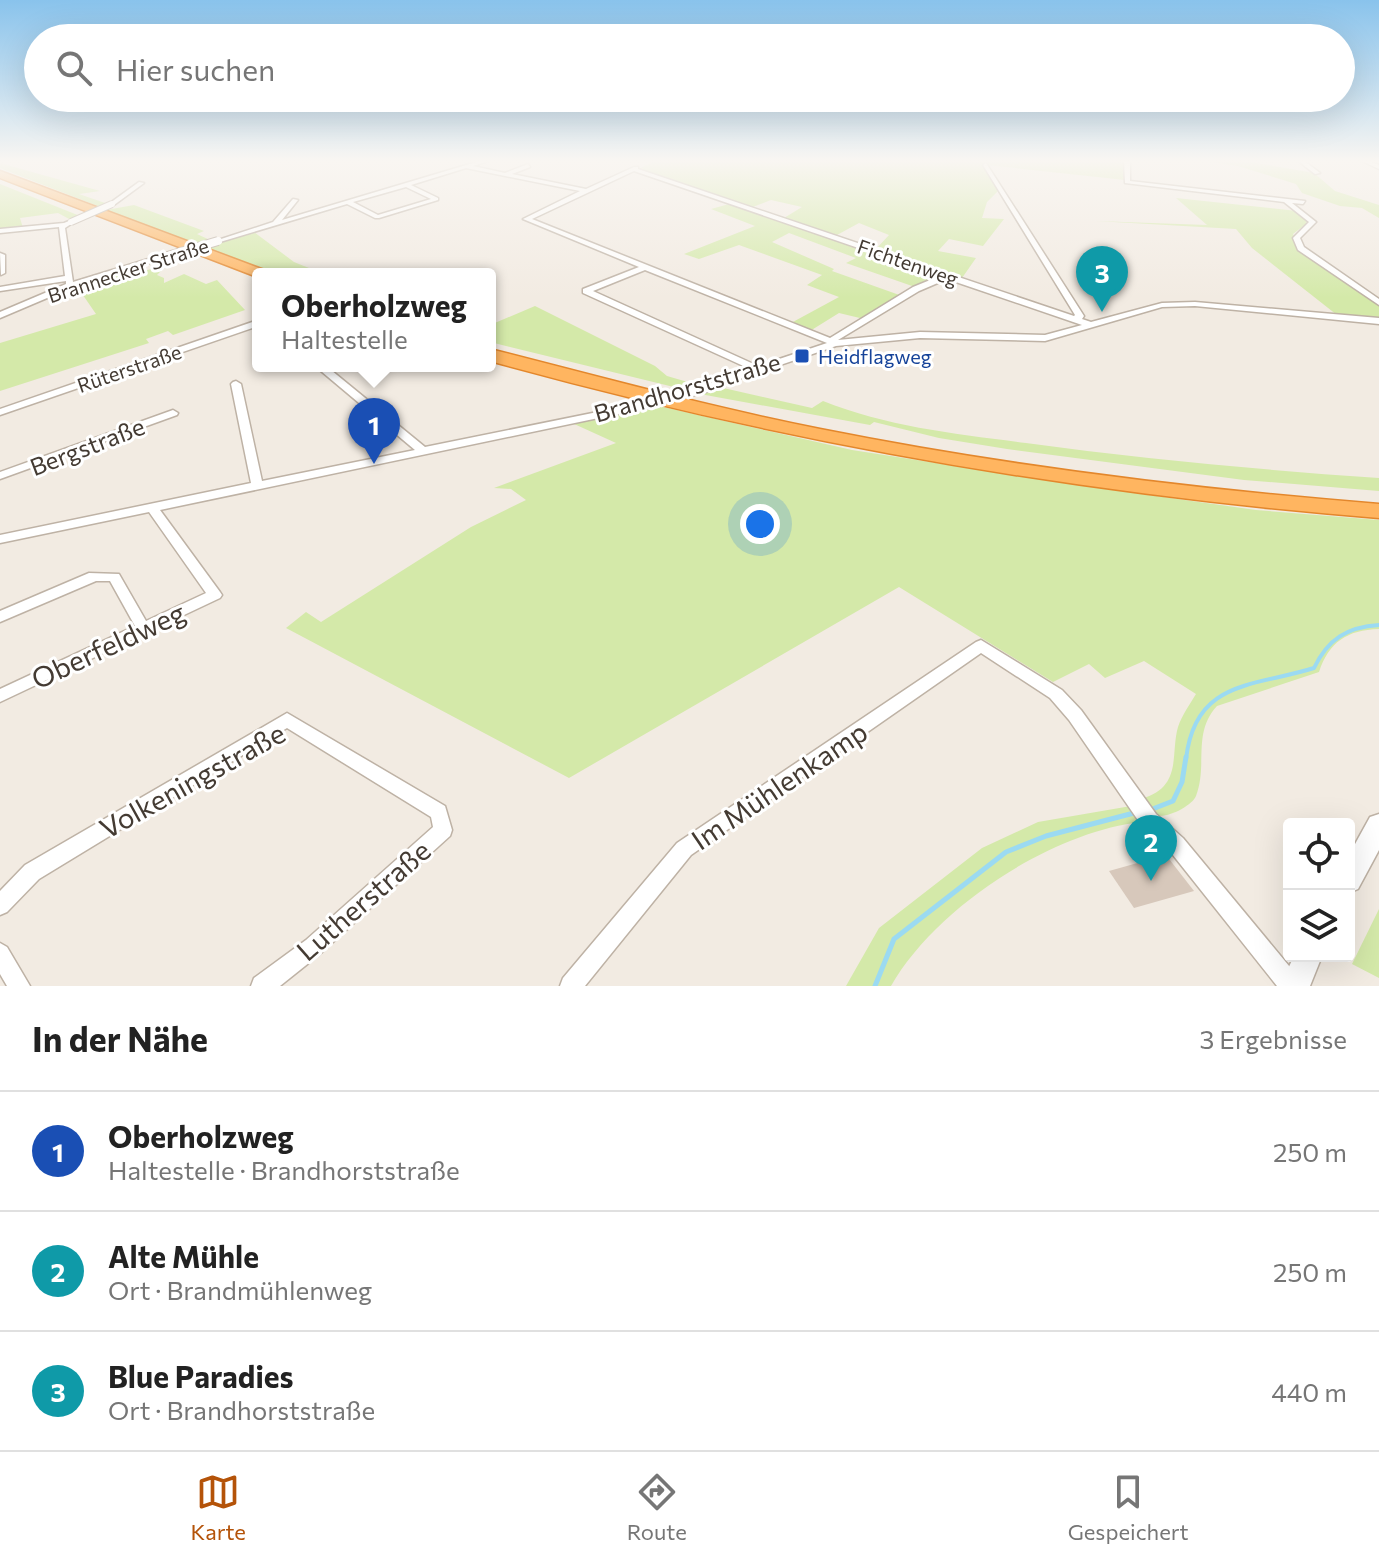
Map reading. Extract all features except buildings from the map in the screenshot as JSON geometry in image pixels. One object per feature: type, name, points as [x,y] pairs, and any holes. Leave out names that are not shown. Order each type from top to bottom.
[{"type":"highway","points":[[73,206],[252,278]]},
{"type":"highway","points":[[78,206],[252,270]]},
{"type":"highway","points":[[496,348],[718,404],[944,447],[1114,472],[1379,500]]},
{"type":"highway","points":[[496,357],[641,395],[881,445],[1115,482],[1379,511]]},
{"type":"street","points":[[0,231],[67,223],[107,206]]},
{"type":"street","points":[[275,224],[290,206]]},
{"type":"street","name":"Brannecker Straße","points":[[0,315],[69,282],[335,206]]},
{"type":"street","points":[[356,206],[377,217],[413,206]]},
{"type":"street","points":[[554,206],[526,219],[833,342],[916,289],[947,276]]},
{"type":"street","name":"Fichtenweg","points":[[743,206],[1091,325]]},
{"type":"street","points":[[1012,206],[1080,316],[1076,319]]},
{"type":"street","points":[[1292,206],[1313,222],[1297,235],[1301,248],[1379,303]]},
{"type":"street","points":[[0,289],[69,282],[67,223]]},
{"type":"street","points":[[1,260],[1,273]]},
{"type":"street","points":[[645,267],[586,291],[757,369]]},
{"type":"street","name":"Brandhorststraße","points":[[0,539],[627,409],[707,387],[833,342],[920,335],[1045,338],[1151,308],[1183,304],[1379,321]]},
{"type":"street","name":"Rüterstraße","points":[[0,412],[252,325]]},
{"type":"street","points":[[327,372],[423,451]]},
{"type":"street","points":[[236,384],[257,484]]},
{"type":"street","name":"Bergstraße","points":[[0,476],[173,413]]},
{"type":"street","name":"Oberfeldweg","points":[[0,696],[215,595],[152,507]]},
{"type":"street","points":[[0,617],[94,576],[114,577],[143,628]]},
{"type":"street","name":"Im Mühlenkamp","points":[[571,986],[684,849],[981,646],[1056,694],[1149,820],[1176,844],[1293,986]]},
{"type":"street","name":"Volkeningstraße","points":[[0,905],[32,872],[287,720],[391,783]]},
{"type":"street","name":"Lutherstraße","points":[[262,986],[313,947],[443,830],[439,812],[391,783]]},
{"type":"street","points":[[1355,869],[1379,825]]},
{"type":"street","points":[[0,954],[19,986]]},
{"type":"street","points":[[1293,986],[1305,962]]},
{"type":"green space","points":[[0,206],[55,206],[80,216],[71,220],[58,213],[20,218],[23,228],[0,230]]},
{"type":"green space","points":[[137,206],[204,231],[197,234],[212,241],[199,245],[106,210]]},
{"type":"green space","points":[[735,206],[942,276],[915,287],[846,263],[856,258],[789,233],[772,242],[834,269],[832,271],[905,297],[864,319],[839,313],[810,331],[791,323],[839,297],[807,285],[822,275],[739,245],[699,259],[684,254],[755,226],[711,209]]},
{"type":"green space","points":[[798,206],[986,206],[982,218],[1004,219],[983,246],[949,239],[938,251],[976,258],[962,278],[876,249],[889,235],[859,223],[837,235],[784,218],[802,207]]},
{"type":"green space","points":[[1185,206],[1251,206],[1297,211],[1307,219],[1306,224],[1293,234],[1299,247],[1379,305],[1379,320],[1337,315],[1252,248],[1236,229],[1096,221],[1207,225]]},
{"type":"green space","points":[[1340,206],[1379,206],[1379,218],[1362,208]]},
{"type":"green space","points":[[254,232],[294,262],[309,268],[261,268],[204,247]]},
{"type":"green space","points":[[155,268],[161,271],[157,275],[164,278],[164,283],[184,274],[206,284],[217,280],[245,310],[173,335],[168,331],[146,339],[149,343],[0,391],[0,343],[96,314],[76,285],[131,269],[140,272]]},
{"type":"green space","points":[[535,306],[655,366],[667,376],[698,385],[682,389],[496,343],[496,322]]},
{"type":"green space","points":[[719,387],[812,408],[823,401],[872,417],[974,436],[1158,459],[1379,478],[1379,491],[1244,480],[1007,449],[939,438],[874,422],[870,425],[700,394]]},
{"type":"green space","points":[[659,406],[852,450],[1256,510],[1379,520],[1379,629],[1349,635],[1334,645],[1319,672],[1217,706],[1205,727],[1196,796],[1177,811],[1158,816],[1149,811],[1141,799],[1154,794],[1169,778],[1178,727],[1196,694],[1144,661],[1105,678],[1089,664],[1053,682],[899,587],[569,778],[286,628],[306,612],[321,622],[471,527],[526,500],[511,489],[494,488],[616,443],[572,423]]},
{"type":"green space","points":[[1131,806],[1141,822],[1107,829],[1035,857],[966,902],[911,957],[891,986],[846,986],[879,928],[982,848],[1038,822]]},
{"type":"green space","points":[[1379,909],[1379,978],[1352,964]]},
{"type":"waterway","points":[[1186,759],[1192,733],[1201,714],[1214,700],[1249,684],[1314,668],[1326,649],[1340,636],[1357,628],[1379,625]]},
{"type":"waterway","points":[[1150,810],[1173,801],[1182,782],[1186,757]]},
{"type":"waterway","points":[[875,986],[894,939],[1006,852],[1046,836],[1134,813]]},
{"type":"place","name":"Blue Paradies","points":[[1102,312]]},
{"type":"place","name":"Heidflagweg","points":[[802,356]]},
{"type":"place","name":"Oberholzweg","points":[[374,464]]},
{"type":"place","name":"Alte Mühle","points":[[1151,881]]}]
